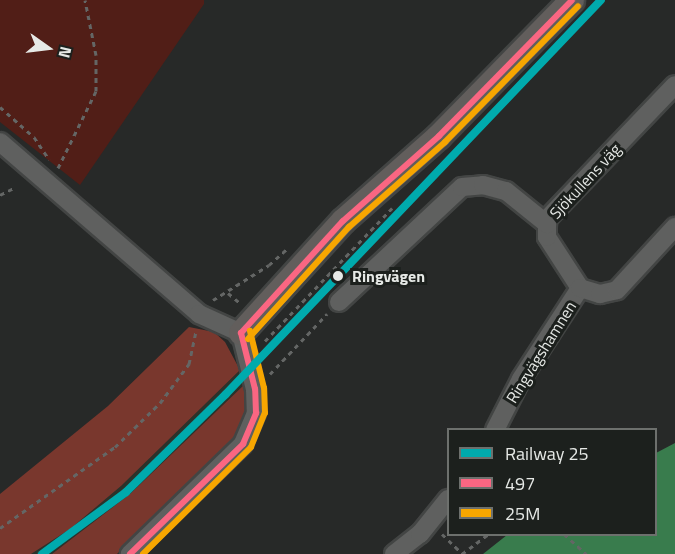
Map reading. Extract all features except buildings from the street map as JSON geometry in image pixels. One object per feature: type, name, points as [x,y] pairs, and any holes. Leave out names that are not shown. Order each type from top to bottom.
[{"type":"main road","points":[[241,333],[343,221],[438,136],[572,0]]},
{"type":"street","name":"Sjökullens väg","points":[[580,288],[547,237],[547,224],[675,85]]},
{"type":"street","points":[[0,142],[199,314],[241,333],[255,389],[256,413],[243,444],[130,554]]},
{"type":"street","points":[[339,302],[462,187],[483,185],[507,192],[547,224]]},
{"type":"street","name":"Ringvägshamnen","points":[[496,428],[521,379],[580,288],[600,294],[616,290],[675,227]]},
{"type":"street","points":[[394,554],[429,523],[447,500]]},
{"type":"path","points":[[56,171],[96,91],[96,55],[85,0]]},
{"type":"path","points":[[0,195],[14,188]]},
{"type":"path","points":[[265,341],[401,199]]},
{"type":"path","points":[[0,528],[115,447],[160,403],[189,364],[199,314],[211,302],[228,293],[242,305]]},
{"type":"path","points":[[263,381],[339,302]]},
{"type":"path","points":[[429,523],[463,554],[486,536]]},
{"type":"path","points":[[566,536],[586,554]]},
{"type":"shaded area","points":[[0,0],[204,0],[204,4],[80,185],[0,122]]},
{"type":"shaded area","points":[[189,327],[214,332],[225,342],[240,370],[121,486],[70,529],[31,554],[0,554],[0,494],[108,406]]},
{"type":"shaded area","points":[[240,370],[246,383],[130,494],[52,554],[31,554],[70,529],[121,486]]},
{"type":"shaded area","points":[[246,383],[249,403],[239,434],[117,554],[52,554],[130,494]]},
{"type":"shaded area","points":[[675,443],[675,554],[483,554],[506,536],[657,536],[657,452]]},
{"type":"rail line","name":"25","points":[[42,554],[126,492],[225,395],[601,0]]},
{"type":"transit line","name":"497","points":[[241,333],[343,221],[439,136],[572,0]]},
{"type":"transit line","name":"25M","points":[[248,339],[349,227],[445,142],[578,6]]},
{"type":"transit line","name":"25M","points":[[143,554],[251,447],[265,413],[264,388],[250,331]]},
{"type":"transit line","name":"497","points":[[130,554],[243,444],[256,413],[255,389],[241,333]]},
{"type":"place","name":"Ringvägen","points":[[338,276]]}]
